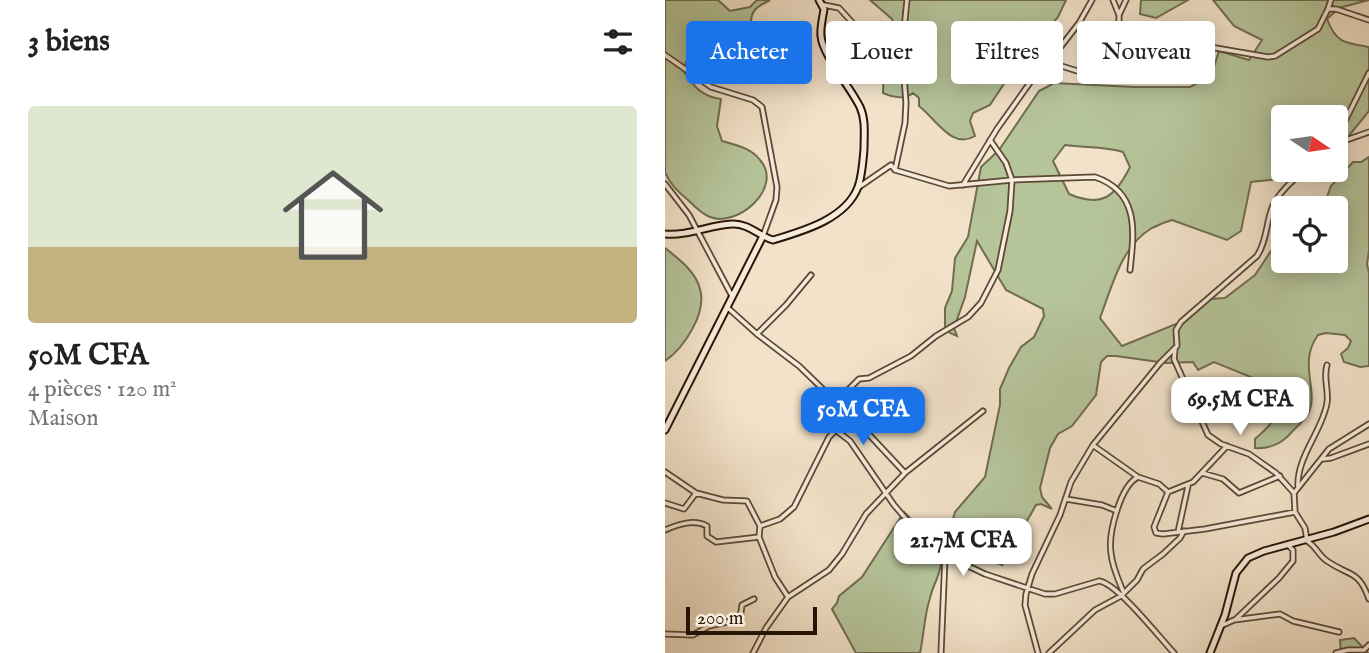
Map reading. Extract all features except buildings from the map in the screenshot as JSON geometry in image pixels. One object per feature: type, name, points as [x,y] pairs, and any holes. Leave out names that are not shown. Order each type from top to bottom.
[{"type":"street","points":[[906,21],[907,0]]},
{"type":"street","points":[[1063,44],[1092,0]]},
{"type":"street","points":[[1113,0],[1119,21]]},
{"type":"street","points":[[1119,15],[1126,0]]},
{"type":"street","points":[[1215,48],[1275,56],[1318,29],[1331,0]]},
{"type":"street","points":[[851,21],[839,8],[821,3],[823,44],[860,106],[864,120],[858,188]]},
{"type":"street","points":[[1328,9],[1369,20]]},
{"type":"street","points":[[665,55],[699,80],[759,102],[777,187],[776,200],[763,236],[665,430]]},
{"type":"street","points":[[1348,116],[1369,73]]},
{"type":"street","points":[[895,170],[905,122],[904,84]]},
{"type":"street","points":[[963,185],[1030,84]]},
{"type":"street","points":[[1348,138],[1369,132]]},
{"type":"street","points":[[991,141],[1006,163],[1012,180],[1010,211],[1002,255],[981,303],[968,317],[936,336],[911,356],[869,378],[859,379],[845,393],[832,423],[854,446],[886,493],[927,544],[945,556],[1028,590],[1055,594],[1099,580],[1122,593]]},
{"type":"street","points":[[665,234],[697,232],[732,224],[744,226],[773,240],[822,222],[842,209],[858,188],[891,165],[895,170],[939,184],[963,185],[1087,177],[1107,181],[1128,204],[1132,213],[1133,240],[1130,270]]},
{"type":"street","points":[[1293,182],[1273,205],[1262,248],[1257,256],[1181,322],[1176,330],[1177,346],[1173,354],[1208,435],[1249,454],[1280,476],[1294,493],[1295,512],[1305,528],[1307,541],[1316,547],[1324,559],[1360,579],[1369,598]]},
{"type":"street","points":[[665,184],[689,215],[733,298]]},
{"type":"street","points":[[757,334],[811,275]]},
{"type":"street","points":[[728,308],[799,366],[905,473]]},
{"type":"street","points":[[1038,653],[1025,605],[1028,590],[1032,574],[1081,464],[1093,445],[1177,346]]},
{"type":"street","points":[[1298,488],[1308,447],[1327,404],[1324,374],[1327,365]]},
{"type":"street","points":[[753,653],[766,628],[788,597],[829,570],[866,514],[905,473],[983,411]]},
{"type":"street","points":[[1294,493],[1329,449],[1369,424]]},
{"type":"street","points":[[759,526],[780,519],[794,507],[829,436],[836,430]]},
{"type":"street","points":[[1323,459],[1369,444]]},
{"type":"street","points":[[1093,445],[1138,477],[1159,484],[1168,492]]},
{"type":"street","points":[[1168,492],[1188,486],[1227,446]]},
{"type":"street","points":[[665,472],[696,493],[723,500],[747,501],[759,526],[759,537],[775,577],[788,597]]},
{"type":"street","points":[[1202,473],[1223,480],[1239,493],[1280,476]]},
{"type":"street","points":[[1138,477],[1131,481],[1117,511],[1110,549],[1113,565],[1125,598],[1174,653]]},
{"type":"street","points":[[1178,532],[1188,486]]},
{"type":"street","points":[[1168,492],[1154,531],[1159,535],[1295,512]]},
{"type":"street","points":[[665,503],[684,509],[696,493]]},
{"type":"street","points":[[1066,499],[1102,505],[1117,511]]},
{"type":"street","points":[[1210,653],[1236,573],[1242,564],[1252,556],[1307,541],[1369,519]]},
{"type":"street","points":[[665,530],[680,524],[704,523],[707,526],[707,536],[716,542],[759,537]]},
{"type":"street","points":[[1049,653],[1095,610],[1137,580],[1143,569],[1180,538],[1184,531]]},
{"type":"street","points":[[1234,621],[1293,561],[1293,550],[1288,545]]},
{"type":"street","points":[[940,653],[945,556]]},
{"type":"street","points":[[665,634],[693,635],[709,626],[740,619],[742,605],[754,599]]},
{"type":"street","points":[[1221,625],[1280,614],[1293,621],[1339,632]]},
{"type":"street","points":[[1336,653],[1364,650],[1369,645]]},
{"type":"green space","points":[[665,0],[718,0],[730,11],[750,7],[757,0],[770,0],[756,8],[751,21],[686,21],[686,63],[683,70],[686,84],[694,84],[708,96],[721,99],[717,126],[722,141],[743,148],[760,160],[766,171],[762,193],[755,203],[733,217],[710,217],[675,188],[665,172]]},
{"type":"green space","points":[[870,0],[1066,0],[1055,21],[951,21],[951,84],[1004,84],[990,105],[973,113],[970,121],[975,136],[967,139],[959,139],[945,131],[919,106],[919,98],[913,93],[894,97],[883,93],[883,84],[937,84],[937,21],[892,19]]},
{"type":"green space","points":[[1141,0],[1188,0],[1156,18],[1140,14]]},
{"type":"green space","points":[[1213,0],[1369,0],[1339,8],[1327,19],[1334,33],[1342,41],[1369,47],[1369,111],[1348,137],[1348,105],[1271,105],[1271,180],[1251,182],[1241,231],[1227,240],[1172,220],[1152,228],[1132,245],[1125,256],[1100,318],[1122,346],[1181,322],[1209,299],[1225,298],[1255,275],[1271,251],[1271,273],[1348,273],[1348,196],[1327,196],[1335,182],[1348,182],[1348,167],[1353,162],[1361,162],[1369,157],[1369,366],[1360,367],[1344,362],[1341,354],[1351,341],[1345,335],[1318,335],[1309,356],[1312,396],[1308,414],[1283,441],[1269,447],[1255,448],[1255,439],[1271,423],[1278,411],[1278,388],[1214,362],[1198,370],[1193,362],[1166,363],[1107,356],[1101,362],[1096,395],[1072,426],[1058,434],[1050,448],[1040,488],[1042,497],[1052,509],[1041,504],[1036,505],[1002,565],[988,559],[978,545],[953,543],[948,536],[955,512],[985,477],[1000,405],[1000,389],[1021,347],[1034,337],[1044,316],[1043,309],[1006,290],[977,241],[965,297],[954,328],[957,336],[950,333],[945,326],[945,308],[952,291],[955,258],[968,237],[981,167],[999,150],[1039,91],[1052,84],[1190,87],[1196,84],[1215,84],[1215,64],[1219,51],[1249,60],[1262,40],[1234,26]],"holes":[[[1065,145],[1123,152],[1130,167],[1119,186],[1099,200],[1069,194],[1053,161]]]},
{"type":"green space","points":[[665,248],[691,271],[698,283],[701,298],[700,309],[692,329],[679,348],[665,361]]},
{"type":"green space","points":[[904,512],[921,529],[926,539],[921,552],[928,558],[941,561],[928,605],[920,653],[856,653],[832,609],[839,596],[862,577]]},
{"type":"green space","points":[[1354,638],[1368,653],[1341,653],[1340,640]]}]
